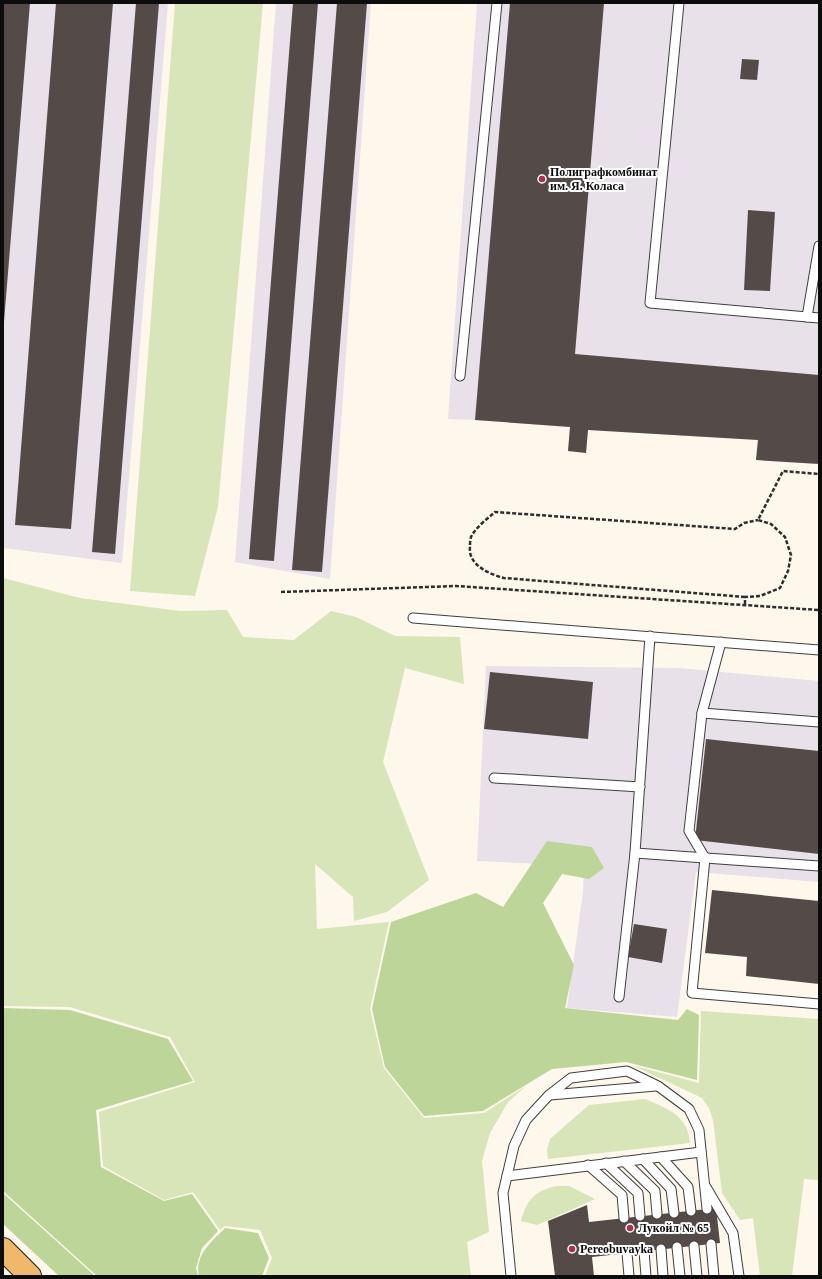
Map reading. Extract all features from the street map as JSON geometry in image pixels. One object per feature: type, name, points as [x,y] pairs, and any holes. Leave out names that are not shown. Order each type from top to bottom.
[{"type":"main road","points":[[3,1249],[30,1276]]},
{"type":"lane","points":[[460,376],[497,3]]},
{"type":"lane","points":[[679,3],[650,303],[819,318]]},
{"type":"lane","points":[[807,317],[819,246]]},
{"type":"lane","points":[[413,618],[819,650]]},
{"type":"lane","points":[[618,998],[635,854],[650,636]]},
{"type":"lane","points":[[721,642],[702,713],[689,831],[705,858],[692,993],[819,1004]]},
{"type":"lane","points":[[702,713],[819,722]]},
{"type":"lane","points":[[494,778],[640,787]]},
{"type":"lane","points":[[635,854],[819,866]]},
{"type":"lane","points":[[511,1276],[503,1193],[514,1146],[526,1120],[549,1095],[571,1078],[628,1071],[658,1086],[689,1109],[699,1130],[707,1209]]},
{"type":"lane","points":[[549,1095],[658,1086]]},
{"type":"lane","points":[[507,1176],[701,1152]]},
{"type":"lane","points":[[661,1156],[688,1187],[691,1210]]},
{"type":"lane","points":[[643,1158],[672,1189],[674,1212]]},
{"type":"lane","points":[[624,1161],[655,1191],[657,1214]]},
{"type":"lane","points":[[606,1163],[638,1193],[640,1216]]},
{"type":"lane","points":[[588,1165],[622,1195],[624,1218]]},
{"type":"lane","points":[[705,1185],[733,1233],[739,1276]]},
{"type":"lane","points":[[711,1244],[714,1276]]},
{"type":"lane","points":[[694,1246],[697,1276]]},
{"type":"lane","points":[[677,1247],[680,1276]]},
{"type":"lane","points":[[661,1249],[663,1276]]},
{"type":"lane","points":[[644,1251],[646,1276]]},
{"type":"lane","points":[[627,1253],[629,1276]]},
{"type":"path","points":[[758,520],[783,471],[819,474]]},
{"type":"path","points":[[495,512],[735,529],[744,523],[758,520],[771,524],[785,537],[791,555],[788,571],[780,588],[760,596],[745,597],[504,578],[492,574],[478,566],[469,552],[470,538],[481,524],[495,512]]},
{"type":"path","points":[[280,592],[456,586],[819,610]]},
{"type":"path","points":[[745,597],[745,604]]},
{"type":"shaded area","points":[[3,3],[168,3],[122,563],[3,548]]},
{"type":"shaded area","points":[[276,3],[371,3],[330,579],[235,562]]},
{"type":"shaded area","points":[[477,3],[819,3],[819,464],[756,460],[757,440],[588,430],[586,453],[568,451],[570,427],[448,419]]},
{"type":"shaded area","points":[[486,666],[679,668],[819,681],[819,882],[696,872],[677,1017],[567,1008],[583,892],[584,866],[477,861]]},
{"type":"green space","points":[[175,3],[263,3],[218,507],[195,596],[130,591]]},
{"type":"green space","points":[[3,578],[80,598],[180,611],[227,610],[243,637],[294,640],[331,611],[356,617],[395,636],[460,637],[464,684],[405,668],[383,762],[429,880],[387,912],[354,921],[353,897],[315,864],[317,929],[389,922],[370,1009],[384,1068],[424,1118],[484,1113],[526,1086],[508,1102],[490,1133],[482,1161],[489,1232],[467,1242],[471,1276],[265,1276],[272,1258],[260,1230],[225,1226],[220,1230],[193,1192],[164,1200],[103,1166],[99,1112],[195,1082],[170,1037],[70,1007],[3,1006]]},
{"type":"green space","points":[[547,841],[592,847],[604,868],[589,879],[562,874],[543,903],[574,965],[565,1008],[678,1020],[687,1009],[699,1015],[697,1080],[626,1062],[552,1069],[483,1111],[424,1116],[385,1067],[372,1009],[391,922],[476,893],[503,907]]},
{"type":"green space","points":[[3,1008],[70,1010],[168,1039],[193,1081],[96,1110],[101,1167],[164,1201],[192,1194],[218,1231],[202,1248],[196,1268],[198,1276],[97,1276],[3,1191]]},
{"type":"green space","points":[[701,1011],[819,1019],[819,1180],[804,1179],[792,1276],[760,1276],[753,1218],[740,1220],[722,1193],[713,1120],[709,1108],[702,1098],[632,1065],[699,1083]]},
{"type":"green space","points":[[645,1099],[669,1110],[681,1119],[688,1133],[690,1143],[548,1159],[547,1150],[550,1139],[589,1105]]},
{"type":"green space","points":[[557,1186],[569,1186],[595,1199],[537,1225],[521,1221],[526,1207],[533,1197],[543,1190]]},
{"type":"green space","points":[[3,1193],[95,1276],[59,1276],[3,1224]]},
{"type":"green space","points":[[225,1228],[258,1233],[269,1258],[262,1276],[199,1276],[199,1262],[205,1249]]},
{"type":"building","points":[[4,3],[30,3],[3,322],[3,16]]},
{"type":"building","points":[[56,3],[113,3],[71,529],[15,525]]},
{"type":"building","points":[[136,3],[159,3],[115,554],[92,552]]},
{"type":"building","points":[[293,3],[318,3],[274,561],[249,559]]},
{"type":"building","points":[[337,3],[367,3],[322,572],[292,570]]},
{"type":"building","name":"Полиграфкомбинат им. Я. Коласа","points":[[510,3],[604,3],[575,354],[819,375],[819,464],[756,460],[758,440],[588,430],[586,453],[568,451],[570,427],[475,420]]},
{"type":"building","points":[[742,59],[759,60],[757,80],[740,79]]},
{"type":"building","points":[[748,210],[775,212],[770,291],[744,290]]},
{"type":"building","points":[[490,672],[593,682],[588,739],[484,729]]},
{"type":"building","points":[[706,739],[819,751],[819,854],[695,840]]},
{"type":"building","points":[[712,890],[819,901],[819,984],[746,976],[747,957],[705,953]]},
{"type":"building","points":[[634,924],[667,929],[662,963],[628,957]]},
{"type":"building","points":[[587,1205],[589,1222],[716,1208],[720,1243],[592,1257],[594,1276],[555,1276],[548,1221]]},
{"type":"place","name":"Полиграфкомбинат им. Я. Коласа","points":[[542,179]]},
{"type":"place","name":"Лукойл № 65","points":[[630,1228]]},
{"type":"place","name":"Pereobuvayka","points":[[572,1249]]}]
